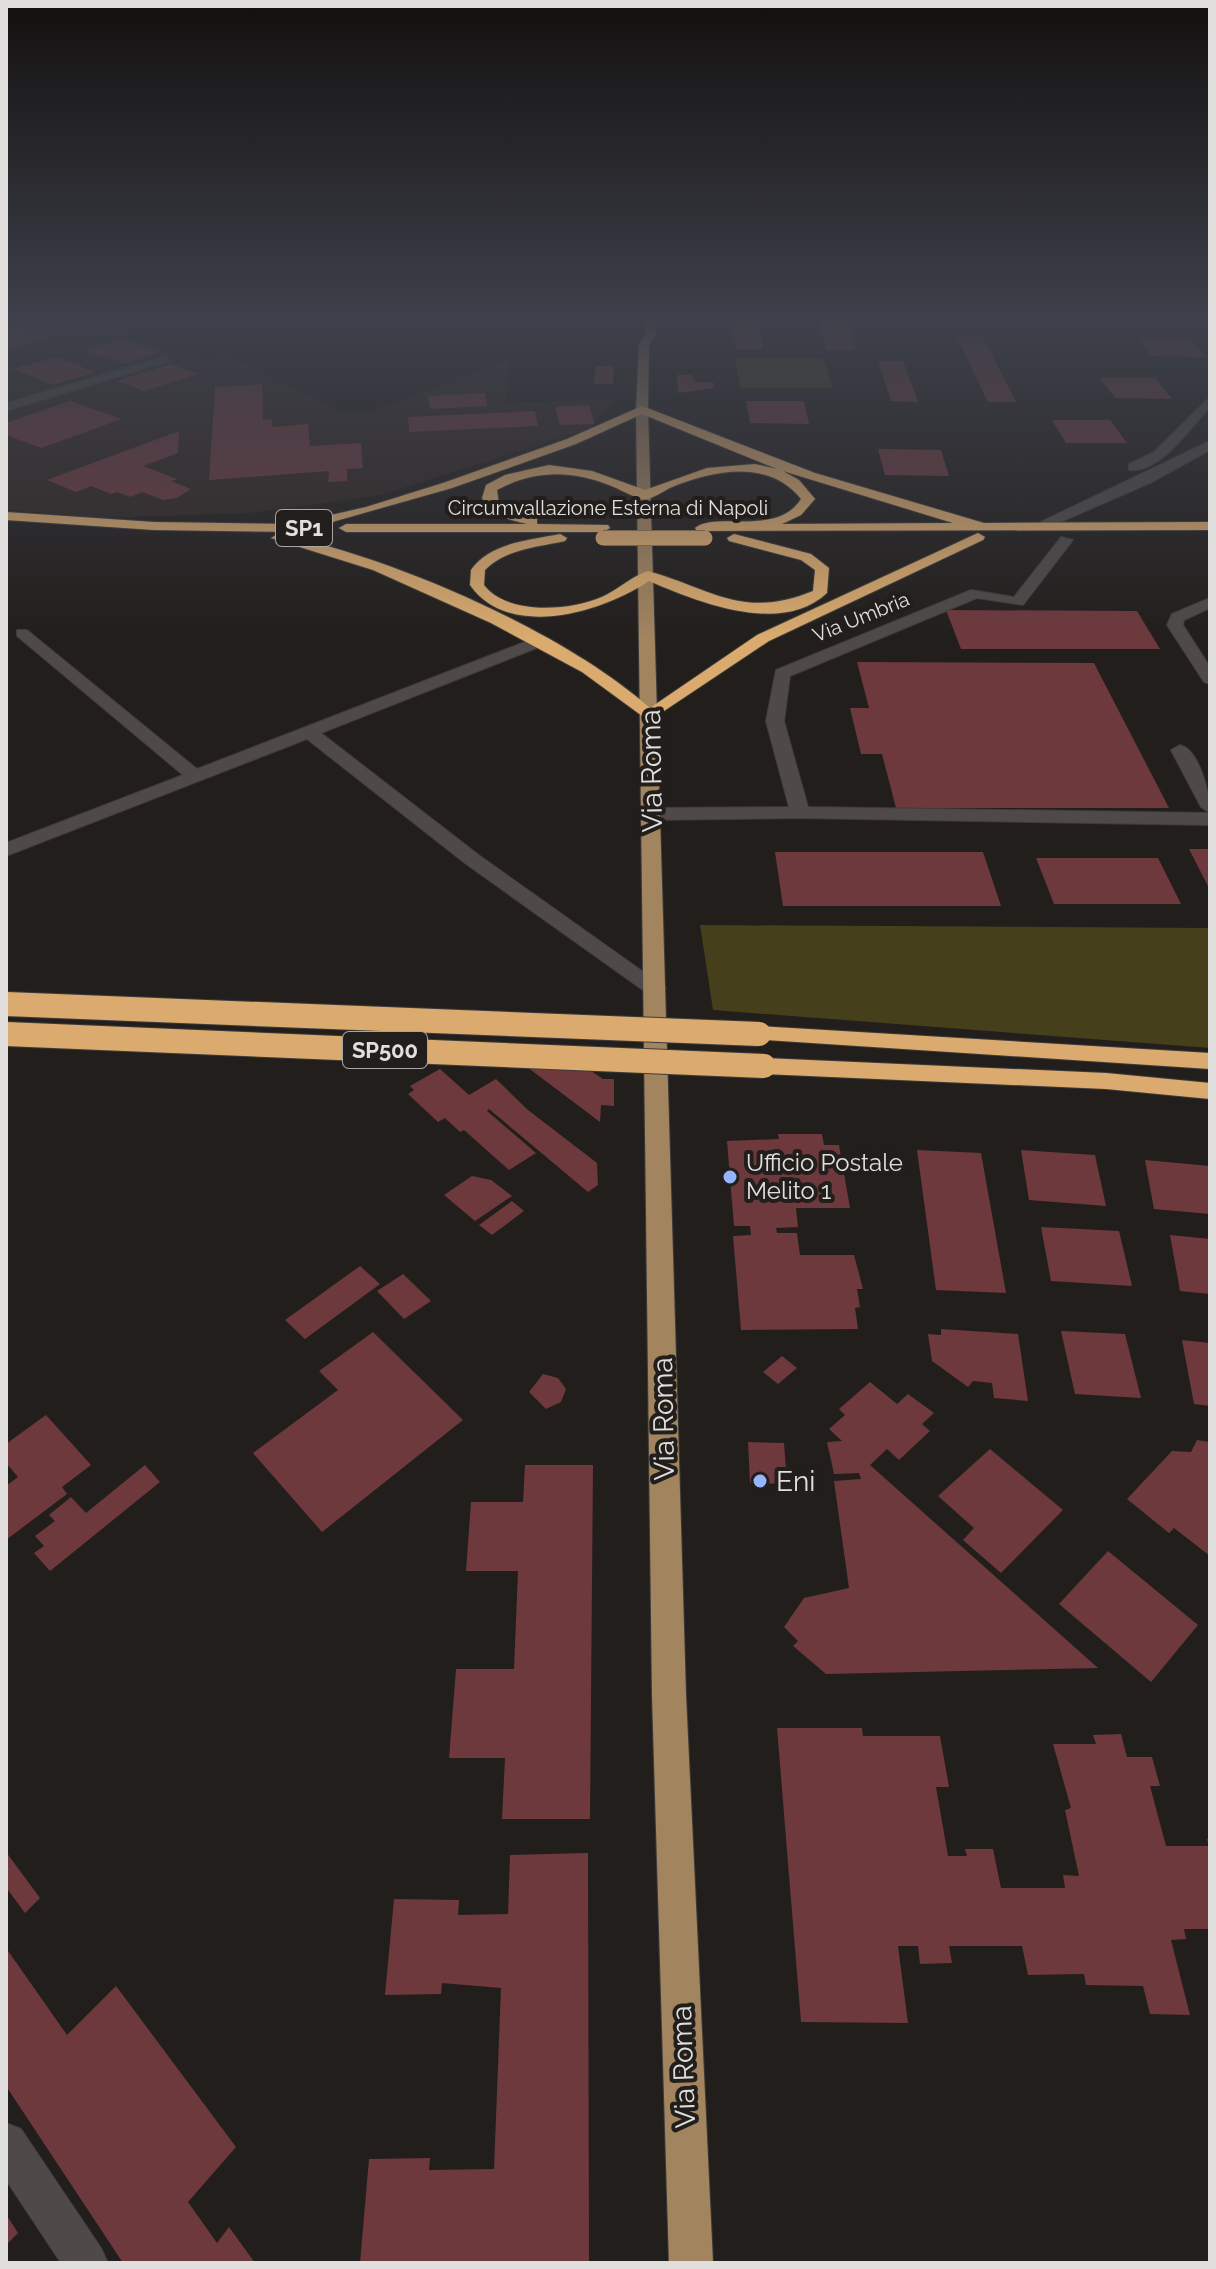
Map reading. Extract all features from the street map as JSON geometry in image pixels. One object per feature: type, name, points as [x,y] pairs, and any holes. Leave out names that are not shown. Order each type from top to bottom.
[{"type":"highway","points":[[292,528],[372,512],[424,496],[567,445],[608,426]]},
{"type":"highway","points":[[676,426],[981,532]]},
{"type":"highway","points":[[559,533],[507,515],[489,498],[491,488],[515,474],[555,468],[593,473],[645,495],[672,480],[695,473],[745,468],[793,481],[808,499],[805,508],[793,515],[737,533]]},
{"type":"highway","name":"Circumvallazione Esterna di Napoli","points":[[6,516],[139,526],[559,533]]},
{"type":"highway","name":"Circumvallazione Esterna di Napoli","points":[[6,527],[109,534],[278,538],[559,533],[981,532],[1037,527],[1210,526]]},
{"type":"highway","points":[[278,538],[346,553],[389,569],[541,641],[627,695],[649,716],[763,638],[981,532]]},
{"type":"highway","name":"Circumvallazione Esterna di Napoli","points":[[981,532],[1066,540],[1210,538]]},
{"type":"highway","points":[[559,533],[483,563],[476,573],[476,584],[485,596],[498,603],[561,611],[596,604],[648,575],[723,606],[755,610],[785,608],[820,593],[822,568],[806,557],[737,533]]},
{"type":"highway","name":"SP500","points":[[6,1004],[759,1034],[1210,1061]]},
{"type":"highway","name":"SP500","points":[[6,1034],[1106,1081],[1210,1091]]},
{"type":"main road","name":"Via Roma","points":[[643,426],[669,1695],[691,2263]]},
{"type":"street","points":[[1118,474],[1158,455],[1186,426]]},
{"type":"street","points":[[1037,527],[1210,445]]},
{"type":"street","points":[[1077,509],[1099,526]]},
{"type":"street","name":"Via Umbria","points":[[800,812],[775,721],[782,673],[976,593],[1018,602],[1066,540]]},
{"type":"street","points":[[1210,603],[1177,617],[1175,625],[1210,679]]},
{"type":"street","points":[[22,633],[195,776]]},
{"type":"street","points":[[6,850],[541,641]]},
{"type":"street","points":[[309,732],[473,860],[655,988]]},
{"type":"street","points":[[1180,750],[1210,807]]},
{"type":"street","points":[[651,814],[800,812],[1210,819]]},
{"type":"street","points":[[6,2144],[86,2263]]},
{"type":"shaded area","points":[[6,426],[592,426],[381,495],[250,513],[103,518],[6,510]]},
{"type":"shaded area","points":[[700,925],[1210,928],[1210,1048],[713,1010]]},
{"type":"building","points":[[6,426],[103,426],[41,448],[6,435]]},
{"type":"building","points":[[212,426],[308,426],[310,446],[361,443],[363,468],[347,469],[347,481],[328,482],[329,471],[209,480]]},
{"type":"building","points":[[409,426],[538,426],[409,432]]},
{"type":"building","points":[[1056,426],[1114,426],[1127,443],[1066,443]]},
{"type":"building","points":[[179,431],[178,453],[143,466],[177,479],[171,481],[191,489],[177,498],[163,500],[142,492],[131,497],[117,492],[111,494],[91,486],[76,492],[47,480]]},
{"type":"building","points":[[878,449],[941,450],[949,476],[885,475]]},
{"type":"building","points":[[946,610],[1137,611],[1160,649],[961,649]]},
{"type":"building","points":[[857,662],[1094,663],[1169,808],[896,808],[882,754],[861,754],[850,708],[869,708]]},
{"type":"building","points":[[1189,849],[1210,849],[1210,890]]},
{"type":"building","points":[[775,852],[983,852],[1001,906],[783,906]]},
{"type":"building","points":[[1036,858],[1158,858],[1181,904],[1054,904]]},
{"type":"building","points":[[527,1067],[588,1069],[603,1079],[614,1079],[614,1106],[601,1105],[600,1122]]},
{"type":"building","points":[[440,1069],[469,1095],[496,1079],[528,1110],[597,1163],[598,1185],[588,1192],[489,1109],[487,1111],[536,1153],[509,1170],[464,1130],[460,1132],[445,1118],[438,1122],[408,1094],[414,1090],[410,1086]]},
{"type":"building","points":[[778,1134],[822,1134],[824,1145],[839,1145],[850,1208],[796,1208],[798,1227],[776,1228],[777,1233],[797,1233],[800,1255],[854,1255],[863,1289],[857,1289],[860,1307],[855,1308],[858,1329],[741,1330],[733,1236],[751,1235],[750,1226],[734,1226],[727,1141],[779,1139]]},
{"type":"building","points":[[917,1150],[981,1153],[1006,1293],[936,1290]]},
{"type":"building","points":[[1021,1150],[1095,1155],[1106,1206],[1029,1200]]},
{"type":"building","points":[[1145,1160],[1210,1166],[1210,1214],[1154,1209]]},
{"type":"building","points":[[472,1176],[491,1180],[512,1196],[475,1221],[444,1195]]},
{"type":"building","points":[[512,1201],[524,1211],[492,1235],[479,1225]]},
{"type":"building","points":[[1041,1227],[1119,1231],[1132,1286],[1051,1281]]},
{"type":"building","points":[[1170,1235],[1210,1239],[1210,1294],[1180,1291]]},
{"type":"building","points":[[360,1266],[380,1284],[305,1339],[285,1320]]},
{"type":"building","points":[[403,1274],[431,1301],[404,1319],[377,1291]]},
{"type":"building","points":[[941,1329],[1018,1334],[1028,1401],[994,1398],[992,1383],[973,1381],[968,1387],[932,1361],[928,1334],[941,1335]]},
{"type":"building","points":[[1061,1331],[1125,1334],[1141,1398],[1075,1394]]},
{"type":"building","points":[[373,1332],[463,1420],[322,1532],[253,1453],[338,1390],[319,1371]]},
{"type":"building","points":[[1182,1340],[1210,1343],[1210,1406],[1194,1404]]},
{"type":"building","points":[[782,1356],[797,1368],[778,1384],[763,1372]]},
{"type":"building","points":[[543,1374],[558,1378],[566,1389],[561,1402],[546,1409],[529,1392]]},
{"type":"building","points":[[870,1382],[897,1404],[908,1394],[934,1413],[922,1424],[930,1431],[899,1460],[887,1449],[870,1465],[1098,1668],[826,1674],[793,1646],[798,1641],[784,1627],[804,1598],[849,1588],[834,1481],[861,1479],[859,1473],[834,1474],[827,1442],[842,1441],[829,1429],[845,1415],[839,1409]]},
{"type":"building","points":[[46,1415],[91,1465],[62,1487],[67,1494],[6,1540],[6,1486],[18,1477],[6,1463],[6,1444]]},
{"type":"building","points":[[1197,1440],[1210,1442],[1210,1556],[1174,1528],[1169,1533],[1127,1499],[1172,1451],[1191,1452]]},
{"type":"building","points":[[748,1442],[784,1443],[787,1484],[750,1483]]},
{"type":"building","points":[[990,1449],[1063,1510],[1001,1573],[963,1540],[974,1528],[938,1496]]},
{"type":"building","points":[[145,1465],[160,1482],[50,1571],[34,1553],[44,1546],[35,1536],[55,1521],[49,1515],[71,1497],[86,1513]]},
{"type":"building","points":[[525,1465],[593,1465],[590,1819],[502,1819],[505,1758],[449,1758],[456,1669],[514,1669],[518,1571],[466,1571],[471,1502],[523,1502]]},
{"type":"building","points":[[1108,1551],[1198,1625],[1151,1682],[1059,1604]]},
{"type":"building","points":[[777,1728],[862,1728],[863,1736],[940,1736],[949,1787],[936,1787],[948,1856],[967,1856],[965,1849],[993,1849],[1001,1888],[1065,1888],[1063,1875],[1079,1876],[1065,1810],[1071,1808],[1053,1744],[1096,1744],[1093,1735],[1121,1734],[1127,1757],[1152,1757],[1160,1786],[1150,1786],[1166,1846],[1209,1846],[1207,1839],[1210,1839],[1210,1929],[1184,1929],[1186,1939],[1171,1940],[1190,2015],[1150,2014],[1143,1986],[1086,1985],[1084,1974],[1028,1975],[1022,1946],[949,1946],[952,1963],[920,1964],[918,1946],[898,1946],[908,2023],[801,2022]]},
{"type":"building","points":[[6,1852],[40,1898],[25,1913],[8,1890],[6,1892]]},
{"type":"building","points":[[588,1853],[589,2263],[360,2263],[369,2159],[430,2158],[429,2170],[494,2169],[501,1988],[442,1983],[441,1994],[385,1995],[394,1899],[459,1900],[458,1915],[508,1914],[510,1855]]},
{"type":"building","points":[[6,1948],[67,2035],[116,1986],[236,2147],[188,2202],[217,2243],[229,2227],[255,2263],[123,2263],[6,2086]]},
{"type":"building","points":[[6,2214],[18,2233],[6,2245]]},
{"type":"place","name":"Ufficio Postale Melito 1","points":[[730,1177]]},
{"type":"place","name":"Eni","points":[[760,1481]]}]
